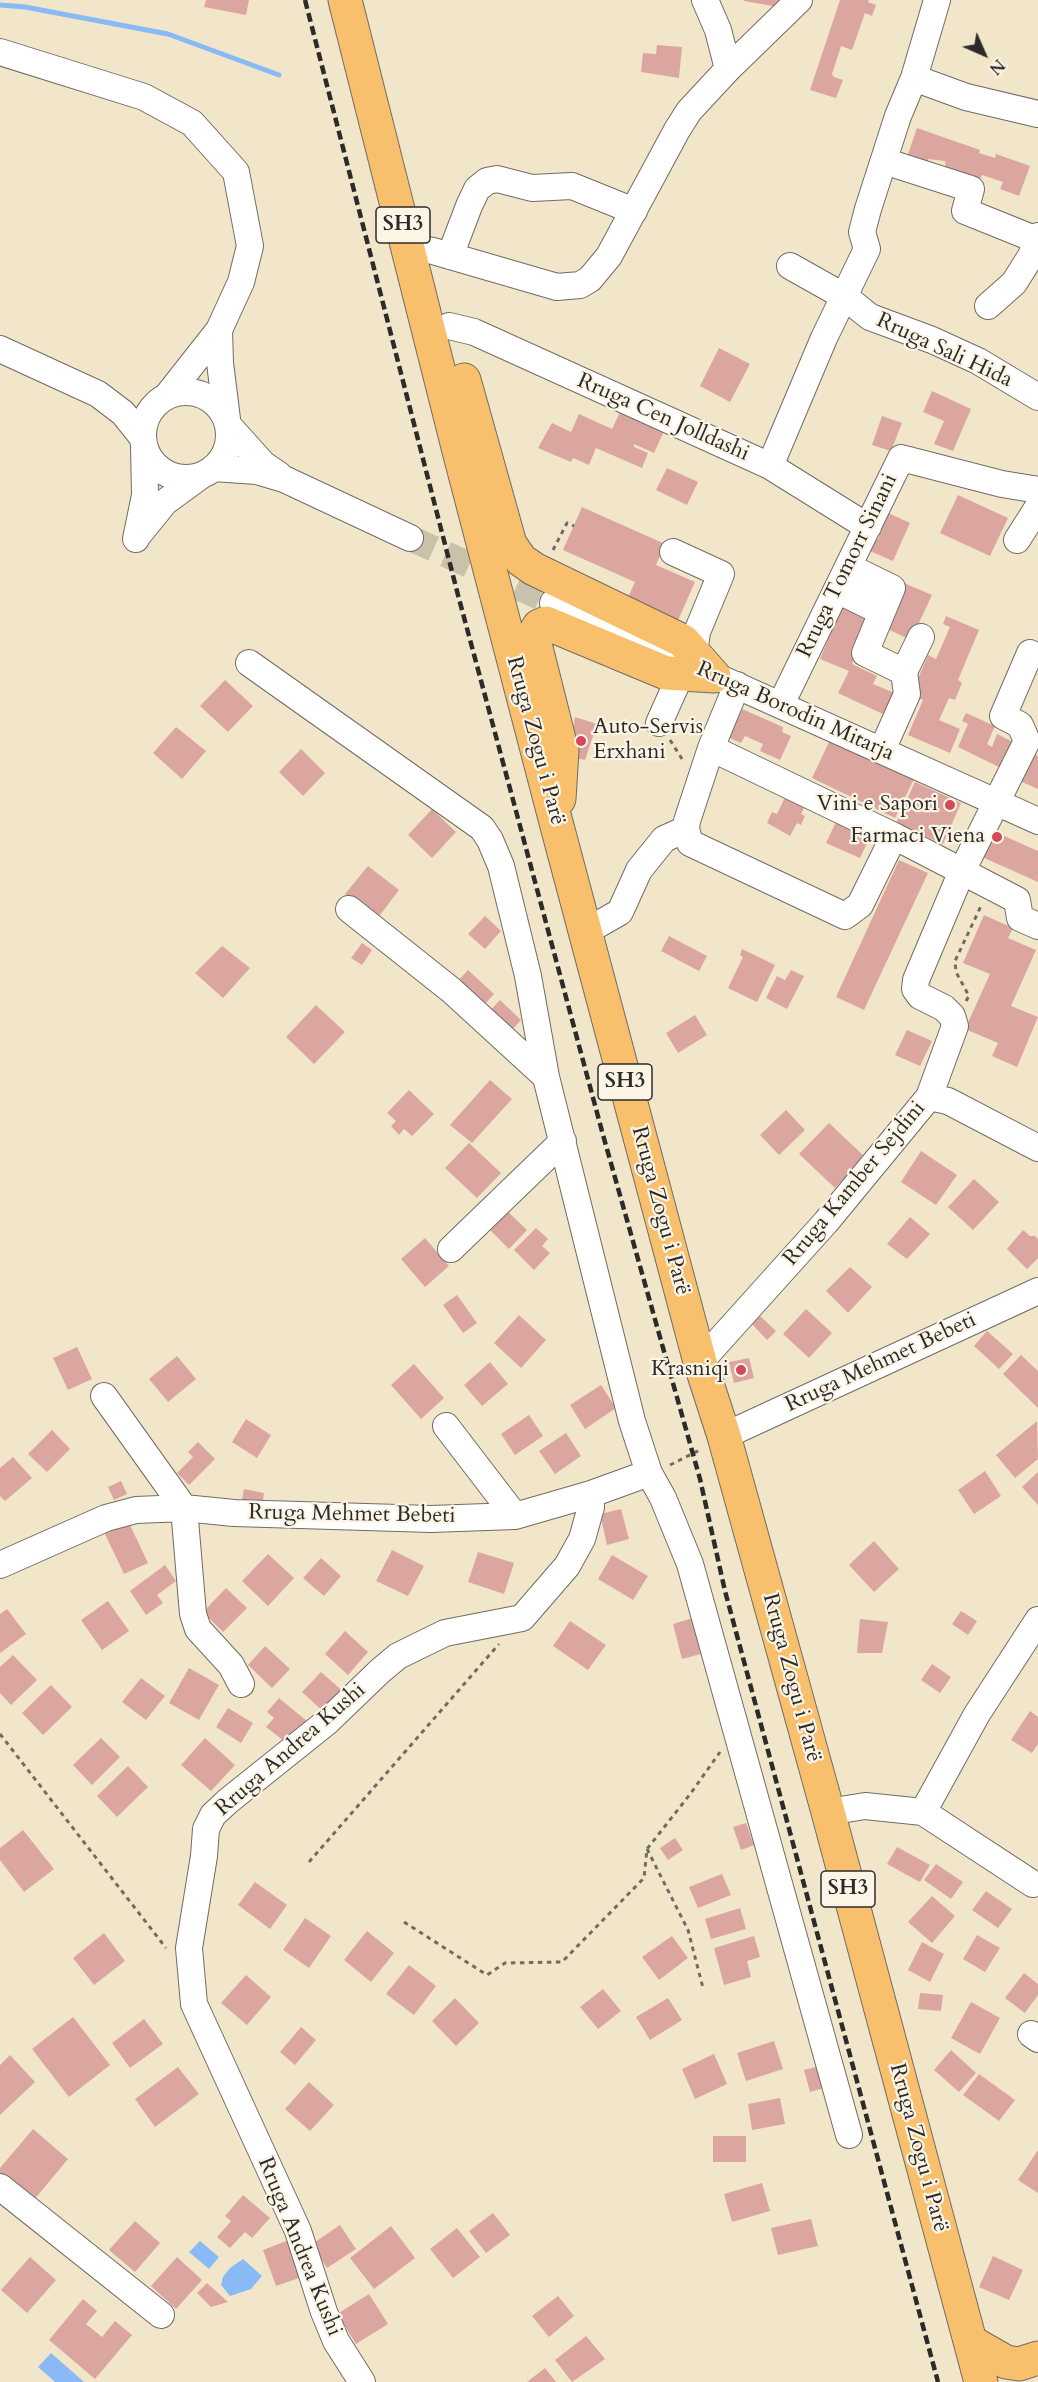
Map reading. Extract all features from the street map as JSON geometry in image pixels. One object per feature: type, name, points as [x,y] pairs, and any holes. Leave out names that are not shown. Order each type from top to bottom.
[{"type":"main road","name":"Rruga Zogu i Parë","points":[[345,0],[459,451],[700,1362],[714,1443],[828,1812],[981,2382]]},
{"type":"main road","points":[[418,282],[449,326],[510,544],[521,560],[541,573],[683,641],[706,672]]},
{"type":"main road","points":[[557,826],[562,750],[533,636],[539,626],[546,623],[666,673],[706,672]]},
{"type":"main road","points":[[970,2342],[1006,2362],[1019,2364],[1038,2358]]},
{"type":"main road","points":[[1032,2382],[1038,2374]]},
{"type":"street","points":[[705,0],[718,30],[728,69]]},
{"type":"street","points":[[410,251],[423,249],[556,287],[580,285],[600,269],[683,121],[707,90],[799,0]]},
{"type":"street","points":[[770,466],[824,338],[867,249],[862,232],[898,116],[914,78],[937,0]]},
{"type":"street","points":[[0,52],[144,97],[192,123],[236,172],[250,246],[241,282],[219,330],[147,417],[143,441],[145,495],[136,539],[165,502],[209,471],[225,453],[230,435],[220,363],[219,330]]},
{"type":"street","points":[[914,78],[966,97],[1038,114]]},
{"type":"street","points":[[884,161],[971,189],[965,211],[1037,238],[1031,256],[1014,283],[988,306]]},
{"type":"street","points":[[450,256],[468,206],[477,189],[487,181],[497,179],[532,188],[572,186],[634,211]]},
{"type":"street","name":"Rruga Sali Hida","points":[[790,266],[845,297],[870,317],[932,340],[978,361],[1038,397]]},
{"type":"street","name":"Rruga Cen Jolldashi","points":[[449,326],[474,332],[770,466],[868,527]]},
{"type":"street","points":[[0,349],[98,394],[123,413],[143,441],[148,456],[156,466],[167,473],[185,477],[209,471],[256,471],[284,479],[410,538]]},
{"type":"street","points":[[98,394],[139,400],[164,398],[191,391],[202,394],[213,400],[227,422],[262,464],[284,479]]},
{"type":"street","name":"Rruga Tomorr Sinani","points":[[781,704],[901,458],[1002,484],[1038,490]]},
{"type":"street","points":[[1017,540],[1038,507]]},
{"type":"street","points":[[673,552],[721,574],[696,632],[706,672],[711,748],[686,829],[690,843],[696,848],[844,916],[860,905],[894,836]]},
{"type":"street","points":[[849,567],[892,588],[865,653],[904,672]]},
{"type":"street","points":[[837,590],[882,612]]},
{"type":"street","name":"Rruga Borodin Mitarja","points":[[553,603],[1038,821]]},
{"type":"street","points":[[882,750],[907,694],[904,672],[921,637]]},
{"type":"street","points":[[929,1097],[955,1026],[952,1016],[944,1008],[921,996],[915,989],[916,980],[962,871],[1027,741],[1020,725],[1003,716],[1030,653]]},
{"type":"street","points":[[249,663],[482,828],[501,866],[528,976],[546,1077],[632,1420],[649,1473],[663,1498],[690,1564],[849,2135]]},
{"type":"street","points":[[659,723],[706,672]]},
{"type":"street","points":[[711,748],[894,836],[1017,900],[1020,918],[1038,926]]},
{"type":"street","points":[[585,932],[620,912],[639,870],[663,839],[686,829]]},
{"type":"street","points":[[349,909],[451,990],[546,1077]]},
{"type":"street","name":"Rruga Kamber Sejdini","points":[[700,1362],[826,1222],[929,1097],[948,1101],[1038,1148]]},
{"type":"street","points":[[451,1249],[563,1141]]},
{"type":"street","name":"Rruga Mehmet Bebeti","points":[[714,1443],[1038,1291]]},
{"type":"street","points":[[104,1396],[184,1508],[193,1614],[198,1629],[231,1665],[240,1684]]},
{"type":"street","points":[[446,1426],[515,1516]]},
{"type":"street","name":"Rruga Mehmet Bebeti","points":[[0,1565],[106,1518],[136,1510],[184,1508],[234,1513],[431,1519],[515,1516],[591,1494],[649,1473]]},
{"type":"street","points":[[522,1618],[567,1566],[582,1539],[591,1507],[591,1494]]},
{"type":"street","name":"Rruga Andrea Kushi","points":[[362,2382],[336,2341],[324,2312],[298,2231],[194,2004],[189,1948],[204,1856],[206,1829],[213,1815],[328,1721],[398,1656],[446,1633],[522,1618]]},
{"type":"street","points":[[923,1812],[977,1714],[1038,1620]]},
{"type":"street","points":[[828,1812],[865,1806],[923,1812],[1033,1884]]},
{"type":"street","points":[[0,2187],[161,2315]]},
{"type":"path","points":[[541,573],[567,523],[574,526]]},
{"type":"path","points":[[659,723],[699,785]]},
{"type":"path","points":[[955,1026],[969,996],[956,972],[955,961],[990,886]]},
{"type":"path","points":[[649,1473],[714,1443]]},
{"type":"path","points":[[309,1862],[522,1618]]},
{"type":"path","points":[[404,1922],[487,1976],[505,1964],[562,1962],[644,1878],[647,1849],[691,1793],[735,1730]]},
{"type":"path","points":[[0,1734],[173,1958],[190,1967]]},
{"type":"path","points":[[647,1849],[688,1930],[703,1989]]},
{"type":"water","points":[[200,2241],[219,2257],[209,2269],[189,2252]]},
{"type":"water","points":[[243,2259],[262,2276],[251,2289],[230,2296],[221,2285],[223,2277],[230,2268]]},
{"type":"water","points":[[51,2353],[84,2382],[55,2382],[38,2367]]},
{"type":"building","points":[[206,0],[249,0],[246,15],[204,7]]},
{"type":"building","points":[[744,0],[785,0],[784,8]]},
{"type":"building","points":[[840,0],[869,0],[868,2],[876,5],[872,16],[865,13],[852,50],[841,46],[832,74],[843,80],[836,98],[810,90]]},
{"type":"building","points":[[657,45],[682,47],[679,78],[641,72],[643,53],[656,54]]},
{"type":"building","points":[[917,128],[980,150],[979,153],[995,158],[996,154],[1030,166],[1019,196],[1000,189],[1003,182],[982,175],[979,181],[946,170],[945,161],[928,159],[927,163],[907,157]]},
{"type":"building","points":[[719,348],[750,364],[730,402],[700,386]]},
{"type":"building","points":[[932,391],[971,409],[953,451],[934,444],[944,421],[923,412]]},
{"type":"building","points":[[621,410],[665,429],[654,453],[634,444],[634,447],[648,453],[642,468],[596,448],[589,465],[573,458],[571,462],[538,448],[552,423],[571,432],[579,414],[612,429]]},
{"type":"building","points":[[882,416],[902,423],[891,451],[872,445]]},
{"type":"building","points":[[667,468],[698,482],[687,505],[656,490]]},
{"type":"building","points":[[958,495],[1008,518],[990,556],[940,533]]},
{"type":"building","points":[[582,507],[665,544],[656,565],[695,582],[675,627],[625,604],[635,582],[563,550]]},
{"type":"building","points":[[886,512],[910,523],[893,561],[865,549],[871,536],[878,539]]},
{"type":"building","points":[[904,583],[932,595],[911,640],[883,627]]},
{"type":"building","points":[[842,607],[871,620],[852,664],[877,676],[873,684],[897,694],[887,716],[838,693],[849,671],[820,659]]},
{"type":"building","points":[[946,616],[979,630],[958,680],[962,683],[955,700],[949,698],[939,720],[960,729],[950,753],[908,735],[923,700],[911,695],[928,655],[936,659],[950,627],[943,624]]},
{"type":"building","points":[[225,680],[253,706],[228,732],[200,706]]},
{"type":"building","points":[[742,709],[783,727],[782,732],[791,736],[780,760],[760,751],[763,744],[745,736],[741,743],[723,735],[735,710],[741,712]]},
{"type":"building","points":[[966,713],[995,726],[987,744],[992,747],[997,734],[1015,743],[1003,769],[958,747],[968,724],[962,721]]},
{"type":"building","name":"Auto-Servis Erxhani","points":[[575,717],[597,724],[585,760],[569,757]]},
{"type":"building","points":[[176,727],[206,751],[182,779],[153,753]]},
{"type":"building","points":[[830,740],[914,779],[895,818],[812,778]]},
{"type":"building","points":[[301,749],[325,773],[303,796],[279,772]]},
{"type":"building","points":[[1033,753],[1038,756],[1038,789],[1020,781]]},
{"type":"building","points":[[915,782],[961,803],[943,844],[896,823]]},
{"type":"building","points":[[787,793],[807,802],[801,814],[805,816],[801,825],[797,823],[790,836],[767,823],[772,812],[777,814]]},
{"type":"building","points":[[432,809],[456,832],[432,858],[408,835]]},
{"type":"building","points":[[836,822],[870,837],[860,858],[826,843]]},
{"type":"building","points":[[993,831],[1038,851],[1038,882],[982,857]]},
{"type":"building","points":[[899,860],[928,873],[864,1010],[836,997]]},
{"type":"building","points":[[368,866],[399,890],[377,919],[345,894]]},
{"type":"building","points":[[984,915],[1013,928],[1008,938],[1036,950],[1011,1006],[1038,1017],[1017,1067],[992,1056],[998,1043],[965,1029],[990,974],[963,963]]},
{"type":"building","points":[[485,916],[501,931],[485,949],[468,934]]},
{"type":"building","points":[[669,936],[707,956],[699,971],[661,951]]},
{"type":"building","points":[[362,943],[372,950],[362,965],[351,958]]},
{"type":"building","points":[[222,946],[250,968],[223,998],[195,973]]},
{"type":"building","points":[[742,949],[775,965],[757,1002],[728,988],[743,957],[740,955]]},
{"type":"building","points":[[468,970],[494,994],[477,1013],[451,989]]},
{"type":"building","points":[[791,970],[804,976],[787,1009],[766,998],[777,976],[785,980]]},
{"type":"building","points":[[500,1000],[521,1020],[506,1037],[484,1017]]},
{"type":"building","points":[[316,1005],[345,1032],[314,1064],[286,1037]]},
{"type":"building","points":[[695,1015],[707,1035],[678,1053],[666,1033]]},
{"type":"building","points":[[907,1030],[932,1041],[920,1066],[895,1055]]},
{"type":"building","points":[[490,1080],[512,1099],[472,1143],[450,1125]]},
{"type":"building","points":[[409,1090],[434,1114],[412,1136],[404,1129],[399,1135],[391,1126],[396,1121],[387,1113]]},
{"type":"building","points":[[786,1110],[805,1130],[779,1155],[760,1135]]},
{"type":"building","points":[[829,1123],[865,1157],[835,1188],[799,1154]]},
{"type":"building","points":[[469,1143],[501,1173],[477,1198],[445,1168]]},
{"type":"building","points":[[921,1151],[957,1175],[936,1205],[901,1182]]},
{"type":"building","points":[[974,1179],[999,1202],[973,1230],[948,1207]]},
{"type":"building","points":[[505,1209],[527,1230],[509,1249],[487,1227]]},
{"type":"building","points":[[910,1217],[930,1234],[907,1259],[887,1244]]},
{"type":"building","points":[[536,1228],[548,1239],[542,1246],[550,1253],[534,1270],[514,1250]]},
{"type":"building","points":[[1023,1230],[1038,1239],[1038,1258],[1027,1269],[1007,1249]]},
{"type":"building","points":[[425,1238],[449,1266],[425,1287],[401,1259]]},
{"type":"building","points":[[850,1267],[872,1287],[848,1313],[826,1291]]},
{"type":"building","points":[[457,1295],[477,1323],[463,1333],[443,1305]]},
{"type":"building","points":[[806,1309],[832,1333],[809,1358],[783,1334]]},
{"type":"building","points":[[758,1314],[776,1331],[767,1340],[750,1322]]},
{"type":"building","points":[[519,1315],[546,1340],[521,1368],[494,1343]]},
{"type":"building","points":[[987,1331],[1013,1354],[999,1369],[974,1346]]},
{"type":"building","points":[[77,1347],[92,1379],[68,1390],[53,1358]]},
{"type":"building","points":[[1021,1355],[1038,1371],[1038,1408],[1003,1374]]},
{"type":"building","points":[[177,1356],[196,1379],[168,1402],[149,1379]]},
{"type":"building","name":"Krasniqi","points":[[749,1358],[754,1378],[734,1383],[729,1362]]},
{"type":"building","points":[[490,1362],[508,1384],[482,1406],[464,1385]]},
{"type":"building","points":[[414,1364],[444,1398],[421,1419],[391,1385]]},
{"type":"building","points":[[601,1385],[616,1408],[585,1429],[570,1405]]},
{"type":"building","points":[[529,1415],[543,1436],[515,1455],[501,1434]]},
{"type":"building","points":[[246,1419],[271,1435],[257,1458],[232,1442]]},
{"type":"building","points":[[1037,1421],[1038,1459],[1015,1478],[996,1455]]},
{"type":"building","points":[[52,1430],[70,1449],[47,1472],[28,1454]]},
{"type":"building","points":[[566,1433],[581,1456],[555,1474],[539,1451]]},
{"type":"building","points":[[198,1442],[215,1459],[189,1485],[177,1473],[193,1457],[188,1452]]},
{"type":"building","points":[[13,1457],[32,1478],[5,1501],[0,1496],[0,1468]]},
{"type":"building","points":[[985,1471],[1001,1496],[974,1514],[958,1490]]},
{"type":"building","points":[[1038,1472],[1038,1505],[1022,1487]]},
{"type":"building","points":[[121,1481],[127,1494],[114,1500],[108,1487]]},
{"type":"building","points":[[244,1489],[264,1493],[262,1508],[241,1505]]},
{"type":"building","points":[[621,1509],[629,1539],[607,1545],[600,1514]]},
{"type":"building","points":[[128,1521],[148,1563],[124,1574],[104,1532]]},
{"type":"building","points":[[874,1541],[899,1569],[874,1592],[849,1565]]},
{"type":"building","points":[[392,1550],[424,1566],[408,1596],[376,1581]]},
{"type":"building","points":[[478,1552],[514,1563],[504,1594],[468,1582]]},
{"type":"building","points":[[268,1554],[294,1578],[268,1606],[242,1581]]},
{"type":"building","points":[[612,1555],[648,1576],[633,1600],[598,1579]]},
{"type":"building","points":[[321,1558],[341,1576],[324,1596],[303,1578]]},
{"type":"building","points":[[165,1565],[176,1581],[157,1595],[163,1603],[146,1615],[130,1591]]},
{"type":"building","points":[[226,1588],[247,1608],[223,1632],[203,1612]]},
{"type":"building","points":[[108,1601],[129,1631],[102,1650],[81,1620]]},
{"type":"building","points":[[7,1609],[26,1634],[0,1653],[0,1614]]},
{"type":"building","points":[[961,1611],[977,1621],[968,1635],[952,1624]]},
{"type":"building","points":[[696,1617],[705,1653],[682,1659],[673,1624]]},
{"type":"building","points":[[860,1619],[888,1622],[882,1653],[857,1653]]},
{"type":"building","points":[[570,1621],[606,1645],[588,1670],[553,1646]]},
{"type":"building","points":[[345,1631],[368,1652],[348,1675],[325,1654]]},
{"type":"building","points":[[265,1646],[290,1669],[272,1688],[248,1665]]},
{"type":"building","points":[[13,1655],[37,1680],[11,1705],[0,1693],[0,1667]]},
{"type":"building","points":[[932,1664],[951,1677],[940,1693],[921,1680]]},
{"type":"building","points":[[189,1668],[219,1685],[199,1720],[169,1703]]},
{"type":"building","points":[[321,1672],[345,1693],[326,1714],[302,1692]]},
{"type":"building","points":[[141,1678],[165,1696],[146,1720],[122,1702]]},
{"type":"building","points":[[51,1685],[72,1707],[43,1735],[22,1713]]},
{"type":"building","points":[[279,1698],[308,1722],[289,1745],[266,1727],[274,1718],[267,1712]]},
{"type":"building","points":[[228,1708],[253,1723],[241,1743],[216,1727]]},
{"type":"building","points":[[1030,1711],[1038,1717],[1038,1744],[1032,1753],[1011,1740]]},
{"type":"building","points":[[101,1738],[120,1757],[92,1785],[73,1765]]},
{"type":"building","points":[[205,1738],[235,1765],[211,1791],[181,1765]]},
{"type":"building","points":[[128,1766],[148,1787],[117,1817],[97,1796]]},
{"type":"building","points":[[746,1823],[754,1845],[741,1850],[733,1827]]},
{"type":"building","points":[[23,1830],[54,1869],[24,1892],[0,1860],[0,1848]]},
{"type":"building","points":[[675,1838],[683,1850],[668,1860],[660,1848]]},
{"type":"building","points":[[897,1847],[930,1865],[920,1882],[887,1864]]},
{"type":"building","points":[[936,1864],[963,1882],[951,1899],[924,1880]]},
{"type":"building","points":[[722,1874],[731,1895],[698,1908],[689,1887]]},
{"type":"building","points":[[255,1882],[287,1905],[270,1929],[238,1905]]},
{"type":"building","points":[[986,1891],[1012,1909],[998,1928],[972,1910]]},
{"type":"building","points":[[932,1896],[955,1916],[932,1943],[908,1922]]},
{"type":"building","points":[[740,1908],[746,1929],[711,1939],[705,1919]]},
{"type":"building","points":[[305,1918],[331,1936],[309,1968],[283,1950]]},
{"type":"building","points":[[367,1931],[394,1953],[371,1982],[344,1960]]},
{"type":"building","points":[[104,1933],[125,1961],[94,1985],[73,1958]]},
{"type":"building","points":[[977,1935],[1000,1948],[985,1972],[963,1959]]},
{"type":"building","points":[[672,1936],[688,1958],[659,1980],[642,1957]]},
{"type":"building","points":[[754,1936],[760,1957],[747,1961],[751,1977],[724,1985],[714,1948]]},
{"type":"building","points":[[922,1942],[944,1954],[930,1982],[908,1970]]},
{"type":"building","points":[[409,1965],[436,1986],[414,2015],[386,1994]]},
{"type":"building","points":[[1024,1973],[1038,1984],[1038,1995],[1025,2013],[1005,1998]]},
{"type":"building","points":[[246,1975],[271,1997],[247,2025],[221,2003]]},
{"type":"building","points":[[603,1989],[621,2011],[598,2029],[580,2007]]},
{"type":"building","points":[[920,1993],[943,1995],[941,2011],[918,2009]]},
{"type":"building","points":[[455,1998],[479,2023],[456,2046],[432,2021]]},
{"type":"building","points":[[668,1998],[682,2020],[650,2040],[636,2017]]},
{"type":"building","points":[[971,2002],[1000,2018],[980,2054],[951,2038]]},
{"type":"building","points":[[73,2017],[110,2065],[69,2097],[32,2049]]},
{"type":"building","points":[[144,2019],[163,2044],[130,2068],[112,2043]]},
{"type":"building","points":[[301,2027],[316,2040],[295,2065],[280,2052]]},
{"type":"building","points":[[774,2041],[783,2069],[746,2081],[737,2053]]},
{"type":"building","points":[[951,2050],[976,2073],[959,2092],[934,2070]]},
{"type":"building","points":[[714,2054],[727,2084],[695,2099],[682,2069]]},
{"type":"building","points":[[10,2055],[35,2082],[0,2115],[0,2065]]},
{"type":"building","points":[[819,2066],[824,2088],[810,2092],[804,2070]]},
{"type":"building","points":[[178,2067],[199,2094],[155,2127],[135,2099]]},
{"type":"building","points":[[979,2074],[1015,2100],[999,2121],[963,2095]]},
{"type":"building","points":[[309,2082],[334,2105],[310,2131],[285,2109]]},
{"type":"building","points":[[780,2098],[785,2124],[752,2130],[748,2104]]},
{"type":"building","points":[[33,2129],[68,2159],[33,2201],[0,2173],[0,2168]]},
{"type":"building","points":[[713,2136],[746,2136],[746,2162],[713,2162]]},
{"type":"building","points":[[1038,2150],[1038,2193],[1018,2180]]},
{"type":"building","points":[[762,2183],[770,2211],[732,2222],[724,2194]]},
{"type":"building","points":[[243,2195],[270,2218],[252,2238],[245,2232],[230,2248],[217,2237],[231,2221],[225,2216]]},
{"type":"building","points":[[493,2213],[510,2235],[486,2253],[469,2231]]},
{"type":"building","points":[[811,2219],[818,2246],[778,2255],[771,2228]]},
{"type":"building","points":[[135,2221],[160,2243],[135,2272],[109,2250]]},
{"type":"building","points":[[340,2225],[356,2249],[327,2268],[312,2244]]},
{"type":"building","points":[[391,2226],[415,2258],[374,2289],[350,2258]]},
{"type":"building","points":[[457,2228],[480,2257],[453,2278],[430,2249]]},
{"type":"building","points":[[289,2240],[302,2277],[276,2286],[263,2250]]},
{"type":"building","points":[[993,2256],[1023,2270],[1009,2300],[979,2287]]},
{"type":"building","points":[[30,2257],[56,2280],[27,2313],[1,2290]]},
{"type":"building","points":[[177,2257],[202,2280],[176,2309],[151,2286]]},
{"type":"building","points":[[207,2283],[228,2302],[211,2307],[197,2293]]},
{"type":"building","points":[[369,2294],[388,2324],[356,2344],[337,2314]]},
{"type":"building","points":[[558,2296],[574,2316],[549,2337],[532,2316]]},
{"type":"building","points":[[83,2299],[97,2311],[86,2324],[102,2337],[115,2321],[132,2335],[95,2379],[49,2340]]},
{"type":"building","points":[[586,2336],[605,2359],[572,2382],[555,2360]]},
{"type":"building","points":[[545,2368],[556,2382],[527,2382]]},
{"type":"waterway","points":[[0,5],[25,7],[168,34],[279,75]]},
{"type":"tunnel","points":[[410,538],[553,603]]},
{"type":"railway","points":[[305,0],[458,595],[603,1135],[700,1479],[725,1591],[938,2382]]},
{"type":"place","name":"Auto-Servis Erxhani","points":[[581,741]]},
{"type":"place","name":"Vini e Sapori","points":[[950,805]]},
{"type":"place","name":"Farmaci Viena","points":[[997,837]]},
{"type":"place","name":"Krasniqi","points":[[741,1370]]}]
